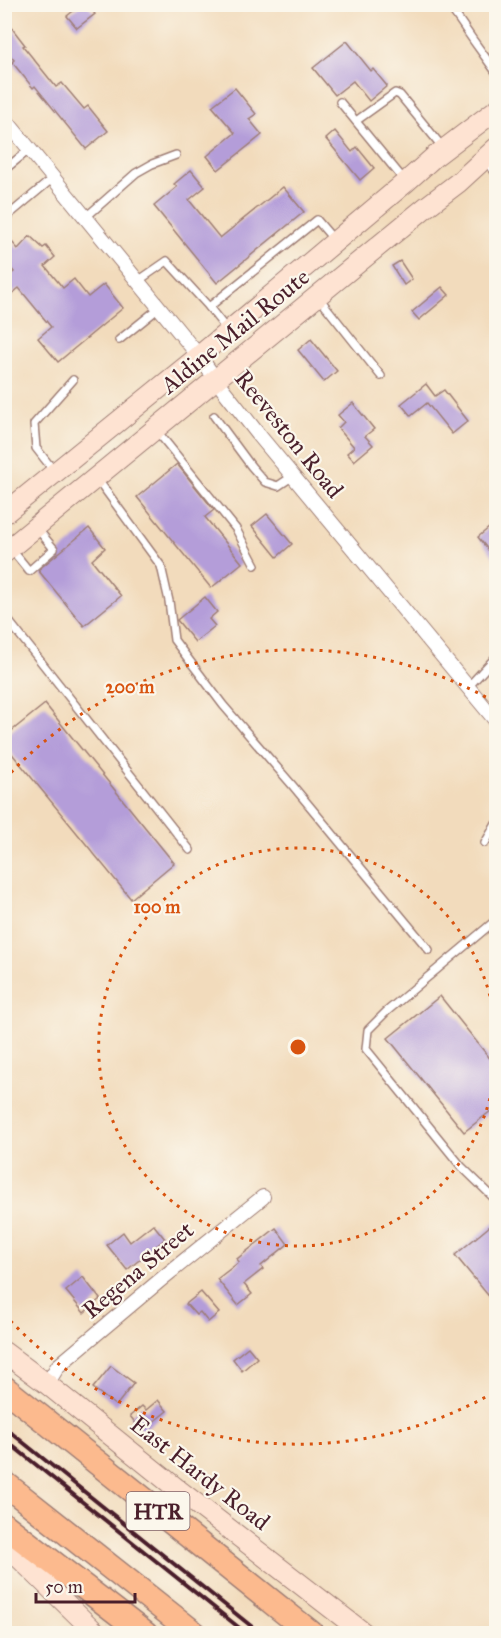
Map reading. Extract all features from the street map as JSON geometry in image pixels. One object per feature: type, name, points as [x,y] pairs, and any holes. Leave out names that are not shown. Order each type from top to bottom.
[{"type":"highway","name":"HTR","points":[[4,1388],[312,1634]]},
{"type":"highway","points":[[4,1483],[195,1634]]},
{"type":"highway","points":[[4,1525],[145,1634]]},
{"type":"main road","name":"Aldine Mail Route","points":[[4,514],[228,332],[445,149],[496,110]]},
{"type":"main road","name":"Aldine Mail Route","points":[[7,550],[426,207],[493,160]]},
{"type":"main road","points":[[406,182],[426,207]]},
{"type":"main road","name":"East Hardy Road","points":[[4,1352],[365,1634]]},
{"type":"main road","points":[[4,1543],[97,1634]]},
{"type":"street","name":"Reeveston Road","points":[[4,118],[199,356],[258,434],[496,721]]},
{"type":"street","name":"Regena Street","points":[[47,1384],[58,1366],[263,1197]]},
{"type":"lane","points":[[453,10],[496,72]]},
{"type":"lane","points":[[356,121],[396,93],[445,149]]},
{"type":"lane","points":[[340,102],[406,182]]},
{"type":"lane","points":[[4,171],[30,149]]},
{"type":"lane","points":[[86,217],[136,173],[176,154]]},
{"type":"lane","points":[[4,219],[53,177]]},
{"type":"lane","points":[[209,307],[317,220],[335,242]]},
{"type":"lane","points":[[138,281],[167,261],[209,307],[228,332]]},
{"type":"lane","points":[[318,296],[381,376]]},
{"type":"lane","points":[[119,340],[159,308]]},
{"type":"lane","points":[[56,473],[36,447],[34,424],[73,380]]},
{"type":"lane","points":[[214,416],[265,482],[278,486],[293,476]]},
{"type":"lane","points":[[155,429],[236,529],[255,565]]},
{"type":"lane","points":[[96,478],[162,566],[174,640],[223,705],[429,950]]},
{"type":"lane","points":[[7,550],[29,571],[54,549],[36,527]]},
{"type":"lane","points":[[4,615],[190,850]]},
{"type":"lane","points":[[468,687],[496,657]]},
{"type":"lane","points":[[485,843],[496,824]]},
{"type":"lane","points":[[496,920],[386,1012],[368,1030],[366,1049],[461,1166],[496,1200]]},
{"type":"building","points":[[82,4],[87,4],[95,14],[77,28],[67,16]]},
{"type":"building","points":[[4,18],[56,87],[62,83],[84,109],[88,106],[108,131],[86,149],[35,86],[33,88],[12,62],[14,60],[4,48]]},
{"type":"building","points":[[347,41],[371,71],[373,69],[387,86],[369,101],[353,81],[335,95],[313,68]]},
{"type":"building","points":[[235,88],[256,114],[249,119],[262,135],[218,170],[207,156],[235,133],[212,106]]},
{"type":"building","points":[[335,131],[352,152],[357,147],[374,168],[360,180],[326,139]]},
{"type":"building","points":[[191,170],[205,187],[189,200],[220,238],[283,187],[304,212],[217,283],[154,206],[177,187],[174,184]]},
{"type":"building","points":[[4,233],[18,249],[30,236],[43,248],[46,246],[55,257],[45,266],[63,288],[74,279],[88,297],[104,284],[123,308],[58,362],[38,338],[51,327],[19,288],[4,300],[4,280],[14,272],[4,260]]},
{"type":"building","points":[[400,261],[412,279],[404,285],[392,266]]},
{"type":"building","points":[[442,287],[449,295],[419,320],[412,312]]},
{"type":"building","points":[[311,339],[337,371],[324,382],[298,350]]},
{"type":"building","points":[[426,384],[435,396],[444,390],[468,421],[452,434],[427,403],[411,416],[401,404]]},
{"type":"building","points":[[353,403],[374,429],[365,436],[373,445],[354,461],[347,453],[354,447],[338,428],[344,422],[338,415]]},
{"type":"building","points":[[177,464],[214,510],[205,517],[242,563],[211,588],[137,497]]},
{"type":"building","points":[[267,514],[292,544],[277,557],[252,526]]},
{"type":"building","points":[[496,522],[496,560],[478,537]]},
{"type":"building","points":[[89,528],[105,548],[92,560],[121,596],[84,626],[38,570]]},
{"type":"building","points":[[205,597],[217,612],[209,619],[215,626],[195,642],[177,620]]},
{"type":"building","points":[[45,704],[174,863],[131,899],[4,744],[4,737]]},
{"type":"building","points":[[440,996],[496,1066],[496,1107],[464,1132],[388,1038]]},
{"type":"building","points":[[496,1221],[496,1305],[455,1255]]},
{"type":"building","points":[[153,1224],[165,1239],[127,1270],[107,1245],[123,1232],[130,1242]]},
{"type":"building","points":[[276,1228],[288,1244],[261,1266],[263,1269],[244,1284],[252,1294],[238,1305],[217,1279],[239,1262],[237,1259]]},
{"type":"building","points":[[83,1277],[100,1299],[84,1313],[66,1291]]},
{"type":"building","points":[[201,1292],[219,1313],[208,1322],[200,1312],[196,1315],[186,1304]]},
{"type":"building","points":[[248,1347],[257,1358],[242,1371],[233,1359]]},
{"type":"building","points":[[111,1366],[134,1383],[116,1406],[93,1388]]},
{"type":"building","points":[[158,1400],[167,1411],[142,1431],[130,1416],[142,1406],[146,1410]]},
{"type":"railway","points":[[4,1427],[261,1634]]},
{"type":"railway","points":[[4,1439],[247,1634]]}]
